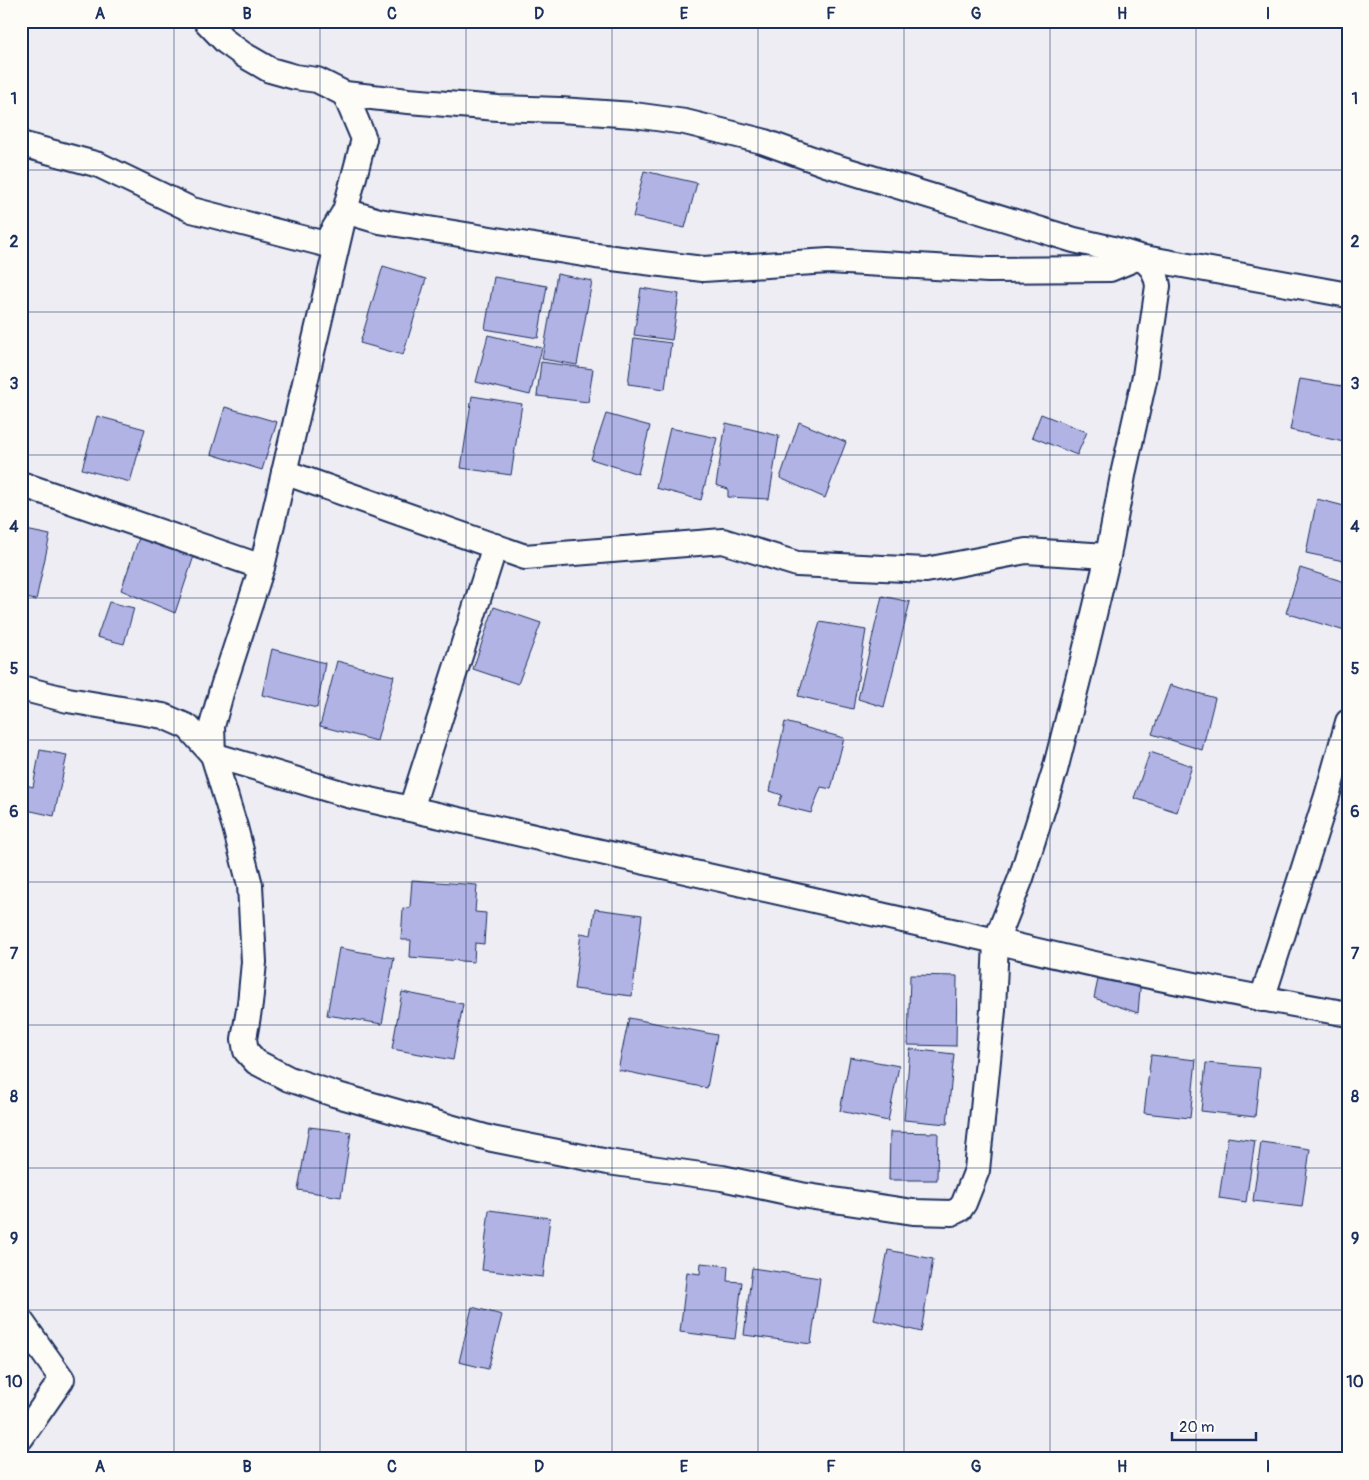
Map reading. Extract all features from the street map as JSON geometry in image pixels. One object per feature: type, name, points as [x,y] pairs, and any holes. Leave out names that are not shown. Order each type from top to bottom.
[{"type":"street","points":[[206,21],[226,42],[270,70],[295,77],[317,80],[346,94],[498,108],[634,115],[685,122],[762,141],[826,164],[1074,240],[1113,248],[1139,257],[1348,294]]},
{"type":"street","points":[[346,94],[364,140],[345,211],[262,567],[212,726],[213,755],[250,885],[254,962],[244,1039],[246,1051],[256,1062],[288,1079],[492,1139],[608,1162],[722,1178],[801,1196],[913,1212],[952,1212],[960,1209],[977,1170],[993,1010],[996,942],[1021,878],[1055,770],[1084,660],[1108,556],[1124,470],[1145,376],[1158,286],[1156,273],[1149,263],[1139,257]]},
{"type":"street","points":[[21,144],[98,165],[192,210],[325,244],[345,211]]},
{"type":"street","points":[[345,211],[379,221],[596,256],[703,269],[829,261],[988,270],[1110,269],[1139,257]]},
{"type":"street","points":[[284,472],[525,557],[723,541],[797,564],[926,570],[1026,551],[1108,556]]},
{"type":"street","points":[[21,484],[262,567]]},
{"type":"street","points":[[411,810],[495,546]]},
{"type":"street","points":[[21,688],[68,700],[163,716],[188,727],[213,755],[348,795],[1086,964],[1348,1014]]},
{"type":"street","points":[[1262,999],[1327,796],[1348,722]]},
{"type":"street","points":[[21,1321],[62,1379],[21,1438]]},
{"type":"building","points":[[644,171],[697,183],[685,228],[633,217]]},
{"type":"building","points":[[383,266],[426,279],[403,355],[360,343]]},
{"type":"building","points":[[557,274],[592,281],[577,365],[542,359]]},
{"type":"building","points":[[494,277],[547,286],[538,338],[485,329]]},
{"type":"building","points":[[641,288],[679,294],[672,340],[634,335]]},
{"type":"building","points":[[488,335],[542,348],[530,395],[476,382]]},
{"type":"building","points":[[634,338],[671,343],[665,389],[628,384]]},
{"type":"building","points":[[541,362],[593,369],[588,402],[537,396]]},
{"type":"building","points":[[1300,379],[1348,387],[1348,443],[1290,430]]},
{"type":"building","points":[[472,396],[522,404],[511,475],[461,468]]},
{"type":"building","points":[[225,407],[277,422],[262,470],[211,454]]},
{"type":"building","points":[[606,414],[650,426],[638,474],[591,459]]},
{"type":"building","points":[[1041,414],[1087,432],[1077,455],[1032,437]]},
{"type":"building","points":[[97,416],[145,429],[130,482],[82,469]]},
{"type":"building","points":[[799,422],[846,442],[825,498],[780,478]]},
{"type":"building","points":[[726,423],[779,436],[769,499],[728,497],[728,489],[716,485]]},
{"type":"building","points":[[670,428],[717,438],[701,500],[656,488]]},
{"type":"building","points":[[1317,499],[1348,507],[1348,562],[1306,553]]},
{"type":"building","points":[[21,529],[50,535],[36,600],[21,597]]},
{"type":"building","points":[[141,532],[195,553],[175,613],[121,590]]},
{"type":"building","points":[[1300,568],[1348,583],[1348,632],[1286,613]]},
{"type":"building","points":[[882,596],[910,602],[884,707],[858,699]]},
{"type":"building","points":[[109,602],[134,608],[124,644],[97,637]]},
{"type":"building","points":[[494,607],[541,623],[518,684],[473,669]]},
{"type":"building","points":[[820,622],[866,630],[853,709],[798,696]]},
{"type":"building","points":[[21,625],[26,626],[21,642]]},
{"type":"building","points":[[272,649],[325,663],[317,708],[262,695]]},
{"type":"building","points":[[337,661],[394,676],[377,741],[320,726]]},
{"type":"building","points":[[1170,685],[1215,698],[1202,750],[1152,734]]},
{"type":"building","points":[[785,722],[844,738],[831,789],[821,787],[811,813],[778,805],[782,795],[770,791]]},
{"type":"building","points":[[40,750],[67,755],[54,816],[22,809],[26,785],[33,787]]},
{"type":"building","points":[[1150,752],[1192,766],[1177,812],[1134,798]]},
{"type":"building","points":[[412,880],[477,885],[475,912],[486,913],[484,944],[475,943],[474,962],[410,957],[411,940],[401,940],[403,909],[410,907]]},
{"type":"building","points":[[595,909],[642,915],[632,996],[574,989],[581,933],[591,935]]},
{"type":"building","points":[[339,948],[394,958],[382,1024],[327,1015]]},
{"type":"building","points":[[1100,970],[1141,977],[1138,1013],[1094,998]]},
{"type":"building","points":[[910,975],[957,976],[956,1046],[908,1045]]},
{"type":"building","points":[[402,992],[463,1004],[453,1060],[392,1049]]},
{"type":"building","points":[[629,1018],[717,1035],[707,1088],[618,1070]]},
{"type":"building","points":[[910,1049],[954,1054],[947,1124],[904,1120]]},
{"type":"building","points":[[1151,1055],[1196,1060],[1190,1118],[1144,1113]]},
{"type":"building","points":[[850,1057],[899,1066],[888,1121],[840,1111]]},
{"type":"building","points":[[1206,1063],[1260,1068],[1255,1117],[1201,1111]]},
{"type":"building","points":[[309,1127],[351,1132],[341,1197],[298,1190]]},
{"type":"building","points":[[890,1132],[938,1133],[937,1180],[889,1180]]},
{"type":"building","points":[[1228,1137],[1255,1141],[1246,1202],[1219,1198]]},
{"type":"building","points":[[1261,1142],[1310,1149],[1302,1207],[1253,1201]]},
{"type":"building","points":[[489,1210],[550,1218],[543,1277],[482,1270]]},
{"type":"building","points":[[888,1250],[933,1259],[921,1332],[874,1320]]},
{"type":"building","points":[[701,1263],[728,1266],[727,1281],[742,1282],[735,1339],[680,1332],[687,1272],[700,1274]]},
{"type":"building","points":[[752,1268],[820,1278],[811,1344],[744,1335]]},
{"type":"building","points":[[472,1307],[502,1315],[488,1369],[459,1362]]}]
